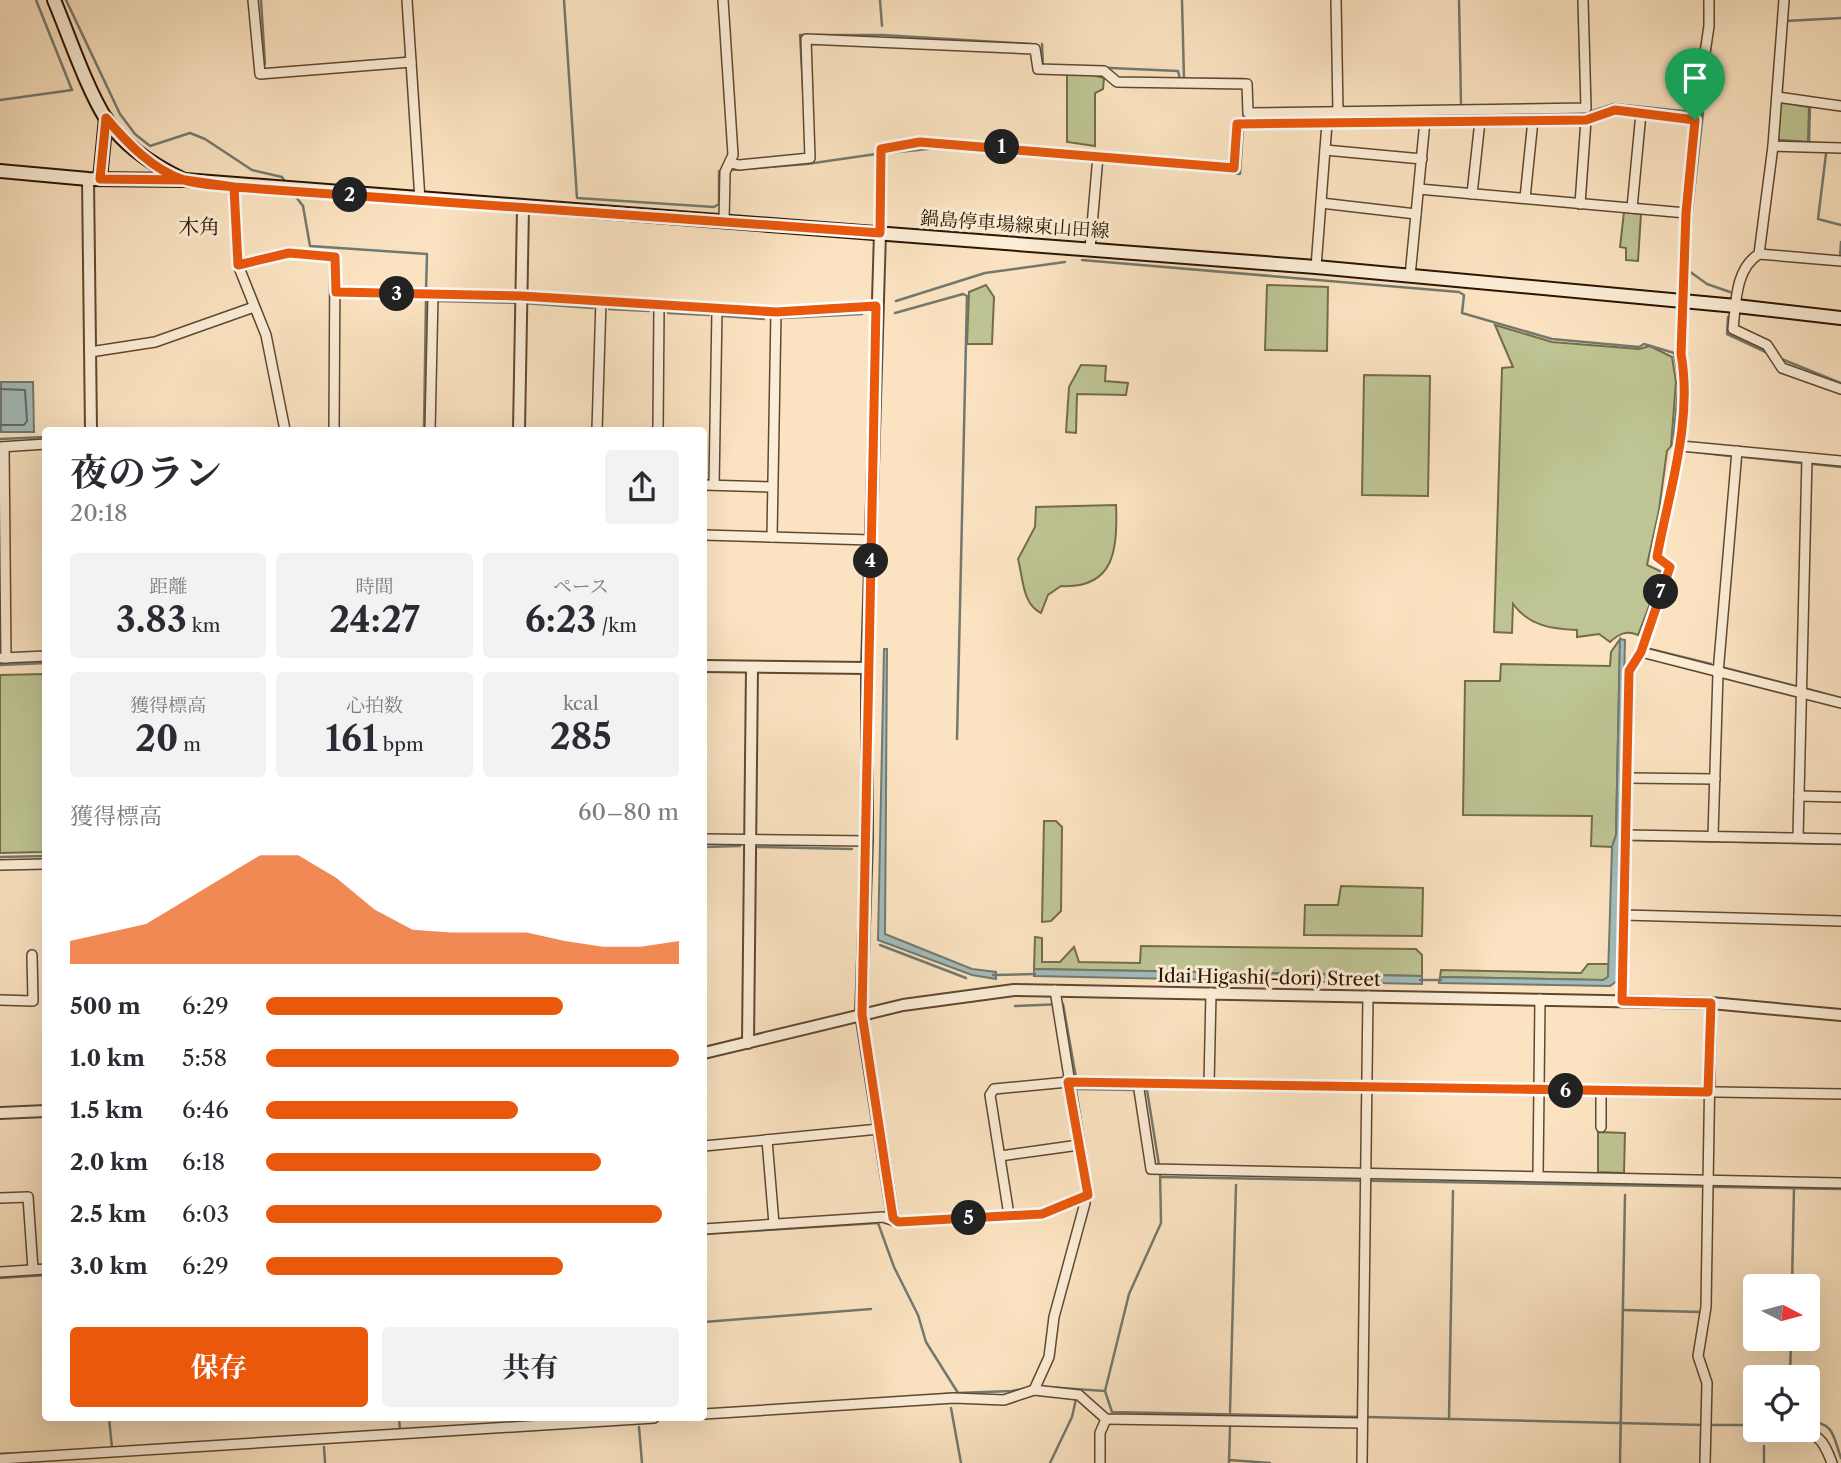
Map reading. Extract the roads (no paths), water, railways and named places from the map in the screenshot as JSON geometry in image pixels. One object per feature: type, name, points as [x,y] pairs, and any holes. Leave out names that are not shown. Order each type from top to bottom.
[{"type":"main road","name":"鍋島停車場線東山田線","points":[[54,0],[106,118],[125,141],[158,167],[185,180]]},
{"type":"main road","points":[[94,179],[106,118]]},
{"type":"main road","name":"鍋島停車場線東山田線","points":[[0,171],[94,179],[185,180],[234,187],[1316,267],[1841,318]]},
{"type":"street","points":[[253,0],[260,74],[411,62]]},
{"type":"street","points":[[407,0],[420,200]]},
{"type":"street","points":[[723,0],[731,163],[725,172],[724,222]]},
{"type":"street","points":[[1336,0],[1338,112]]},
{"type":"street","points":[[731,163],[739,165],[810,158],[806,39],[1035,49],[1038,69],[1104,71],[1117,82],[1247,85],[1248,113],[1586,108],[1583,0]]},
{"type":"street","points":[[1622,1001],[1629,671],[1641,652],[1670,567],[1657,557],[1681,446],[1685,376],[1681,354],[1686,213],[1709,26],[1709,0]]},
{"type":"street","points":[[1759,254],[1773,146],[1784,0]]},
{"type":"street","points":[[1777,97],[1841,106]]},
{"type":"street","points":[[893,1218],[862,1014],[867,841],[867,668],[881,149],[920,142],[1234,168],[1237,124],[1586,120],[1615,110],[1696,115]]},
{"type":"street","points":[[1632,208],[1641,113]]},
{"type":"street","points":[[1525,198],[1533,120]]},
{"type":"street","points":[[1580,204],[1586,120]]},
{"type":"street","points":[[1410,276],[1425,121]]},
{"type":"street","points":[[1472,194],[1480,121]]},
{"type":"street","points":[[1316,267],[1327,123]]},
{"type":"street","points":[[1773,146],[1841,148]]},
{"type":"street","points":[[1325,150],[1422,159]]},
{"type":"street","points":[[1090,249],[1098,156]]},
{"type":"street","points":[[91,427],[94,179]]},
{"type":"street","points":[[234,187],[238,265],[266,335],[284,427]]},
{"type":"street","points":[[1419,189],[1686,213]]},
{"type":"street","points":[[1321,203],[1416,214]]},
{"type":"street","points":[[519,427],[523,208]]},
{"type":"street","points":[[238,265],[289,253],[335,257],[334,427]]},
{"type":"street","points":[[1841,261],[1759,254],[1747,261],[1737,292],[1733,329],[1767,345],[1782,368],[1841,389]]},
{"type":"street","points":[[336,292],[521,296],[776,312],[876,306]]},
{"type":"street","points":[[428,295],[430,427]]},
{"type":"street","points":[[597,427],[601,300]]},
{"type":"street","points":[[658,427],[659,305]]},
{"type":"street","points":[[90,352],[155,342],[254,307]]},
{"type":"street","points":[[714,485],[717,310]]},
{"type":"street","points":[[772,537],[776,312]]},
{"type":"street","points":[[42,444],[2,447],[3,658],[42,656]]},
{"type":"street","points":[[1681,446],[1841,461]]},
{"type":"street","points":[[1713,836],[1718,673],[1737,451]]},
{"type":"street","points":[[1798,838],[1807,458]]},
{"type":"street","points":[[707,485],[772,487]]},
{"type":"street","points":[[707,535],[872,540]]},
{"type":"street","points":[[1641,652],[1841,704]]},
{"type":"street","points":[[707,666],[867,668]]},
{"type":"street","points":[[748,1043],[752,667]]},
{"type":"street","points":[[1627,778],[1715,779]]},
{"type":"street","points":[[1799,796],[1841,797]]},
{"type":"street","points":[[1626,835],[1841,839]]},
{"type":"street","points":[[707,839],[867,841]]},
{"type":"street","points":[[0,865],[42,864]]},
{"type":"street","points":[[1624,915],[1841,921]]},
{"type":"street","points":[[0,1000],[33,1001],[32,955]]},
{"type":"street","name":"Idai Higashi(-dori) Street","points":[[707,1052],[862,1014],[979,993],[1057,999],[1212,993],[1711,1003],[1841,1015]]},
{"type":"street","points":[[1209,1084],[1212,993]]},
{"type":"street","points":[[1362,1462],[1368,996]]},
{"type":"street","points":[[707,1229],[893,1218],[898,1222],[1042,1214],[1088,1195],[1079,1145],[1074,1082],[1057,999]]},
{"type":"street","points":[[1538,1175],[1540,999]]},
{"type":"street","points":[[1705,1463],[1707,1383],[1698,1356],[1706,1307],[1711,1003]]},
{"type":"street","points":[[1009,1215],[990,1095],[994,1089],[1074,1082],[1139,1087],[1209,1084],[1841,1094]]},
{"type":"street","points":[[1139,1087],[1151,1169],[1364,1178],[1538,1175],[1707,1185],[1841,1183]]},
{"type":"street","points":[[1601,1091],[1601,1127]]},
{"type":"street","points":[[0,1113],[42,1111]]},
{"type":"street","points":[[707,1146],[879,1129]]},
{"type":"street","points":[[767,1140],[774,1224]]},
{"type":"street","points":[[1000,1156],[1079,1145]]},
{"type":"street","points":[[0,1198],[29,1197],[33,1269]]},
{"type":"street","points":[[1034,1387],[1049,1357],[1054,1317],[1085,1203],[1084,1197]]},
{"type":"street","points":[[0,1272],[42,1269]]},
{"type":"street","points":[[707,1414],[954,1398],[1004,1400],[1034,1387],[1079,1395],[1106,1419],[1362,1419]]},
{"type":"street","points":[[1100,1463],[1100,1433],[1106,1419]]},
{"type":"street","points":[[0,1459],[606,1421]]},
{"type":"street","points":[[1820,1438],[1824,1440],[1832,1463]]},
{"type":"water","points":[[1,382],[33,382],[34,432],[1,432]]},
{"type":"water","points":[[1620,639],[1625,640],[1617,981],[1610,986],[1439,983],[1440,977],[1603,980],[1608,977],[1612,847],[1616,835]]},
{"type":"water","points":[[884,649],[887,649],[885,934],[972,969],[996,972],[996,979],[972,975],[878,940]]},
{"type":"water","points":[[1034,969],[1422,976],[1422,984],[1034,976]]},
{"type":"waterway","points":[[0,100],[72,90],[36,0]]},
{"type":"waterway","points":[[66,0],[120,114],[135,134],[150,146],[190,133],[205,139],[252,170],[282,177],[285,182]]},
{"type":"waterway","points":[[261,0],[265,64]]},
{"type":"waterway","points":[[564,0],[577,198],[714,207],[719,204],[719,171]]},
{"type":"waterway","points":[[880,0],[882,26]]},
{"type":"waterway","points":[[1182,0],[1184,79]]},
{"type":"waterway","points":[[1459,0],[1461,103]]},
{"type":"waterway","points":[[1786,21],[1841,18]]},
{"type":"waterway","points":[[804,35],[800,35],[804,106]]},
{"type":"waterway","points":[[818,35],[883,35],[1031,44]]},
{"type":"waterway","points":[[1042,44],[1043,65],[1178,71],[1180,79]]},
{"type":"waterway","points":[[1197,79],[1243,79]]},
{"type":"waterway","points":[[1328,116],[1586,113],[1614,104],[1703,113],[1690,228],[1689,271],[1707,284],[1730,292]]},
{"type":"waterway","points":[[1810,105],[1809,142],[1818,143]]},
{"type":"waterway","points":[[1104,162],[1240,174],[1244,111]]},
{"type":"waterway","points":[[1779,140],[1809,142]]},
{"type":"waterway","points":[[889,153],[937,148]]},
{"type":"waterway","points":[[951,149],[1090,161]]},
{"type":"waterway","points":[[731,170],[807,164],[876,154]]},
{"type":"waterway","points":[[1826,154],[1818,219],[1841,225]]},
{"type":"waterway","points":[[293,193],[303,206],[310,246],[427,254],[426,291]]},
{"type":"waterway","points":[[1840,257],[1841,242]]},
{"type":"waterway","points":[[1082,260],[1459,292],[1464,295],[1462,313],[1552,339],[1639,347],[1644,344],[1674,353],[1679,380],[1673,446]]},
{"type":"waterway","points":[[896,301],[985,273],[1065,262]]},
{"type":"waterway","points":[[895,313],[963,294],[967,296],[957,739]]},
{"type":"waterway","points":[[424,427],[426,297]]},
{"type":"waterway","points":[[436,301],[517,303]]},
{"type":"waterway","points":[[523,303],[593,308]]},
{"type":"waterway","points":[[609,309],[649,311]]},
{"type":"waterway","points":[[668,313],[709,315]]},
{"type":"waterway","points":[[783,318],[862,314]]},
{"type":"waterway","points":[[723,316],[764,319]]},
{"type":"waterway","points":[[1728,317],[1727,334],[1770,354]]},
{"type":"waterway","points":[[1779,358],[1841,383]]},
{"type":"waterway","points":[[0,439],[42,437]]},
{"type":"waterway","points":[[1688,451],[1729,456]]},
{"type":"waterway","points":[[1744,457],[1801,463]]},
{"type":"waterway","points":[[1813,464],[1841,467]]},
{"type":"waterway","points":[[1650,649],[1711,664]]},
{"type":"waterway","points":[[0,665],[42,663]]},
{"type":"waterway","points":[[1725,668],[1795,686]]},
{"type":"waterway","points":[[1808,689],[1841,698]]},
{"type":"waterway","points":[[1632,840],[1841,844]]},
{"type":"waterway","points":[[707,847],[740,846]]},
{"type":"waterway","points":[[758,847],[852,849]]},
{"type":"waterway","points":[[0,857],[42,856]]},
{"type":"waterway","points":[[880,945],[966,978]]},
{"type":"waterway","points":[[993,975],[1035,974]]},
{"type":"waterway","points":[[1420,980],[1441,980]]},
{"type":"waterway","points":[[1015,1006],[1063,1004],[1078,1089],[1135,1090]]},
{"type":"waterway","points":[[1142,1090],[1147,1090],[1159,1165]]},
{"type":"waterway","points":[[1160,1172],[1161,1223],[1129,1294],[1105,1391],[1112,1412],[1360,1417]]},
{"type":"waterway","points":[[1161,1177],[1841,1189]]},
{"type":"waterway","points":[[1230,1412],[1236,1185]]},
{"type":"waterway","points":[[1792,1274],[1794,1188]]},
{"type":"waterway","points":[[1449,1419],[1453,1191]]},
{"type":"waterway","points":[[1620,1463],[1625,1195]]},
{"type":"waterway","points":[[707,1234],[878,1223],[894,1267],[918,1315],[926,1342],[958,1393],[1012,1391],[1032,1387]]},
{"type":"waterway","points":[[0,1278],[42,1275]]},
{"type":"waterway","points":[[707,1322],[871,1309]]},
{"type":"waterway","points":[[1623,1310],[1701,1312]]},
{"type":"waterway","points":[[1790,1365],[1791,1351]]},
{"type":"waterway","points":[[1045,1387],[1105,1391]]},
{"type":"waterway","points":[[923,1396],[958,1393]]},
{"type":"waterway","points":[[1050,1463],[1072,1417],[1076,1399]]},
{"type":"waterway","points":[[951,1408],[961,1463]]},
{"type":"waterway","points":[[1367,1417],[1703,1425]]},
{"type":"waterway","points":[[109,1421],[112,1448]]},
{"type":"waterway","points":[[399,1421],[400,1431]]},
{"type":"waterway","points":[[1820,1424],[1832,1432],[1841,1458]]},
{"type":"waterway","points":[[1710,1425],[1743,1425]]},
{"type":"waterway","points":[[639,1427],[642,1463]]},
{"type":"waterway","points":[[1229,1463],[1230,1427]]},
{"type":"waterway","points":[[1764,1446],[1764,1463]]},
{"type":"waterway","points":[[324,1447],[325,1463]]},
{"type":"waterway","points":[[0,1454],[40,1452]]},
{"type":"waterway","points":[[1229,1460],[1270,1463]]},
{"type":"district","name":"木角","points":[[199,227]]}]
